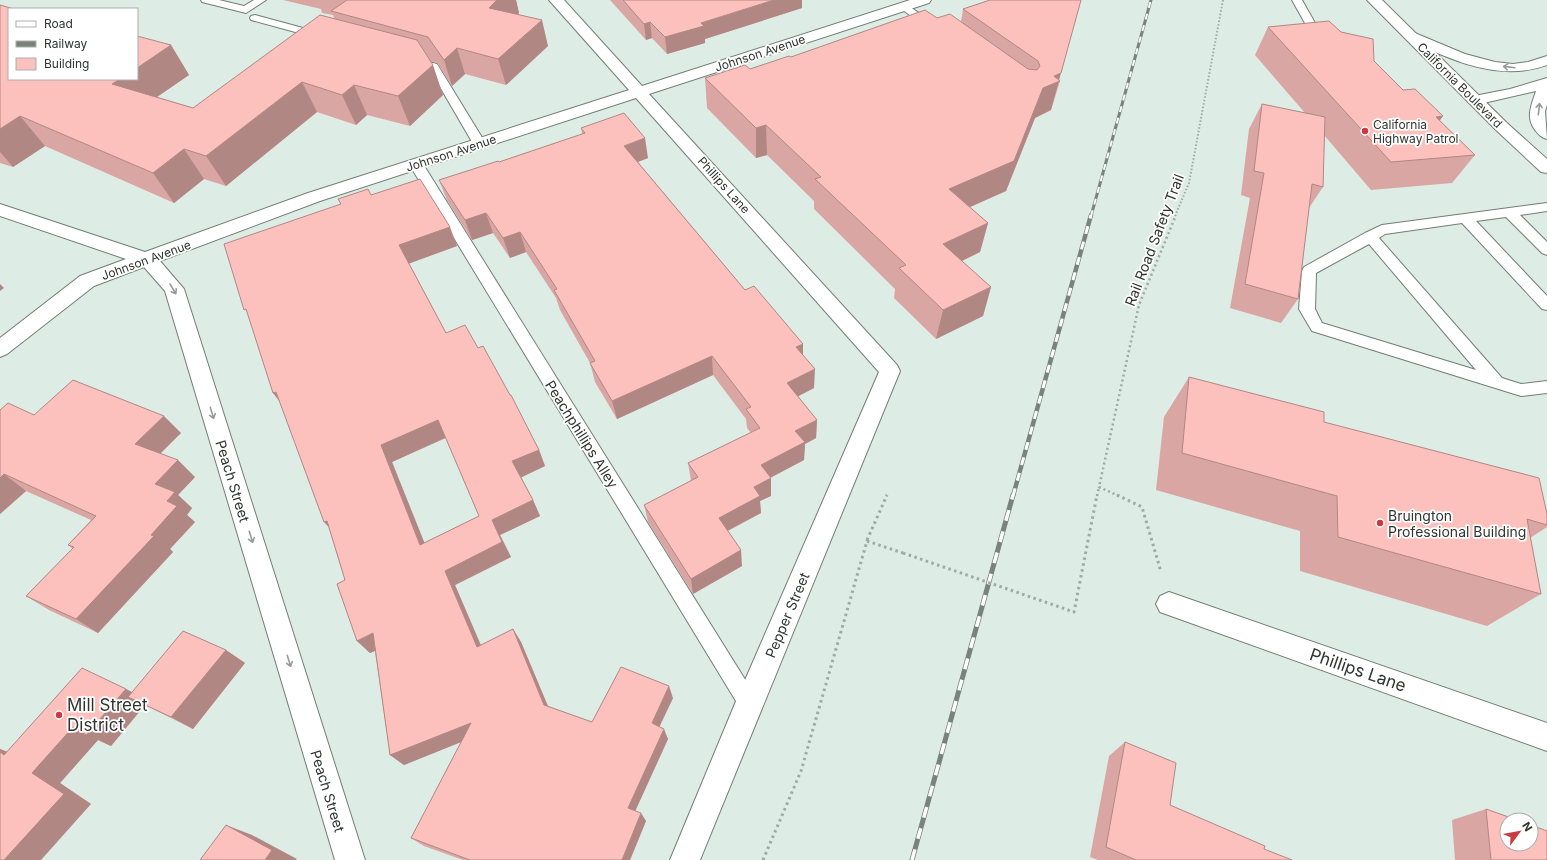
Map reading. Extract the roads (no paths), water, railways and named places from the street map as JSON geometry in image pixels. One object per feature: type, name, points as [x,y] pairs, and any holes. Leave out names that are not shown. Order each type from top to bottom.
[{"type":"main road","name":"Phillips Lane","points":[[556,0],[640,91],[890,371]]},
{"type":"main road","name":"Johnson Avenue","points":[[0,349],[87,281],[148,260],[314,197],[924,0]]},
{"type":"main road","name":"California Boulevard","points":[[1374,0],[1475,100],[1547,168]]},
{"type":"main road","points":[[1410,35],[1442,50],[1492,65],[1523,68],[1547,60]]},
{"type":"main road","points":[[1475,100],[1512,93],[1547,83]]},
{"type":"main road","points":[[1547,83],[1538,111],[1538,124],[1547,134]]},
{"type":"main road","name":"Peach Street","points":[[0,210],[148,260],[174,289],[350,860]]},
{"type":"main road","name":"Pepper Street","points":[[685,860],[748,704],[890,371]]},
{"type":"main road","name":"Phillips Lane","points":[[1169,604],[1547,736]]},
{"type":"lane","points":[[206,0],[246,10],[262,0]]},
{"type":"lane","points":[[1297,0],[1310,23]]},
{"type":"lane","points":[[904,6],[942,34]]},
{"type":"lane","points":[[255,18],[333,39]]},
{"type":"lane","points":[[298,42],[310,33]]},
{"type":"lane","points":[[402,58],[433,66],[480,144]]},
{"type":"lane","name":"Peachphillips Alley","points":[[416,164],[748,704]]},
{"type":"lane","points":[[1547,207],[1382,230],[1309,271],[1307,309],[1317,327],[1521,390],[1547,387]]},
{"type":"lane","points":[[1509,212],[1547,250]]},
{"type":"lane","points":[[1465,218],[1547,305]]},
{"type":"lane","points":[[1370,236],[1497,382]]},
{"type":"railway","points":[[1091,216],[1151,0]]},
{"type":"railway","points":[[1013,496],[1091,215]]},
{"type":"railway","points":[[912,860],[1013,495]]},
{"type":"place","name":"California Highway Patrol","points":[[1365,131]]},
{"type":"place","name":"Bruington Professional Building","points":[[1380,523]]},
{"type":"place","name":"Mill Street District","points":[[59,715]]}]
